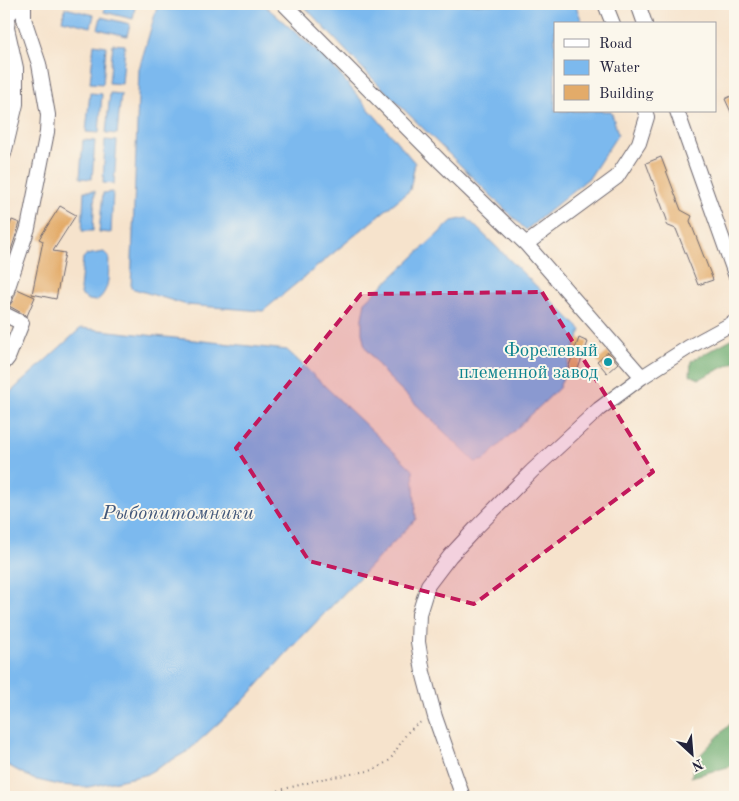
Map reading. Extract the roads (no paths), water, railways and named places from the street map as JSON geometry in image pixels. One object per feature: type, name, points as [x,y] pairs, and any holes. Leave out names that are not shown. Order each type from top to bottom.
[{"type":"street","points":[[4,154],[16,104],[16,68],[7,28],[8,16],[18,4]]},
{"type":"street","points":[[4,299],[28,228],[47,132],[48,115],[39,64],[24,18],[24,4]]},
{"type":"street","points":[[284,4],[441,162],[526,244],[642,377]]},
{"type":"street","points":[[605,4],[612,22]]},
{"type":"street","points":[[638,4],[644,22]]},
{"type":"street","points":[[526,244],[616,177],[640,143],[647,117],[645,112]]},
{"type":"street","points":[[677,112],[735,274]]},
{"type":"street","points":[[4,313],[22,323],[8,358],[4,363]]},
{"type":"street","points":[[463,797],[435,717],[423,672],[418,642],[419,614],[428,585],[450,556],[532,471],[599,409],[642,377],[689,347],[735,322]]},
{"type":"water","points":[[106,4],[123,4],[135,7],[133,19],[104,12]]},
{"type":"water","points":[[158,4],[263,4],[328,61],[415,163],[410,190],[263,311],[187,305],[131,288],[139,69]]},
{"type":"water","points":[[302,4],[575,4],[582,22],[554,22],[554,112],[611,112],[618,134],[590,177],[526,230],[367,73]]},
{"type":"water","points":[[65,8],[94,15],[91,27],[62,20]]},
{"type":"water","points":[[101,17],[130,24],[127,36],[98,29]]},
{"type":"water","points":[[94,44],[106,46],[103,84],[90,83]]},
{"type":"water","points":[[113,44],[125,45],[122,84],[109,83]]},
{"type":"water","points":[[90,93],[102,94],[99,133],[86,132]]},
{"type":"water","points":[[110,93],[121,94],[117,134],[106,133]]},
{"type":"water","points":[[83,140],[95,141],[92,179],[80,178]]},
{"type":"water","points":[[105,140],[117,141],[114,184],[103,183]]},
{"type":"water","points":[[84,191],[95,191],[93,231],[82,231]]},
{"type":"water","points":[[113,192],[111,233],[99,232],[103,193]]},
{"type":"water","points":[[467,218],[581,330],[559,388],[485,460],[475,462],[386,375],[365,347],[362,333],[365,302],[452,221]]},
{"type":"water","points":[[104,252],[109,257],[106,287],[101,297],[96,301],[89,300],[82,296],[80,290],[83,258],[86,255]]},
{"type":"water","name":"Рыбопитомники","points":[[81,328],[287,350],[413,470],[416,519],[292,647],[246,698],[188,751],[145,775],[88,787],[59,785],[33,779],[4,763],[4,398]]},
{"type":"place","name":"Форелевый племенной завод","points":[[608,362]]}]
